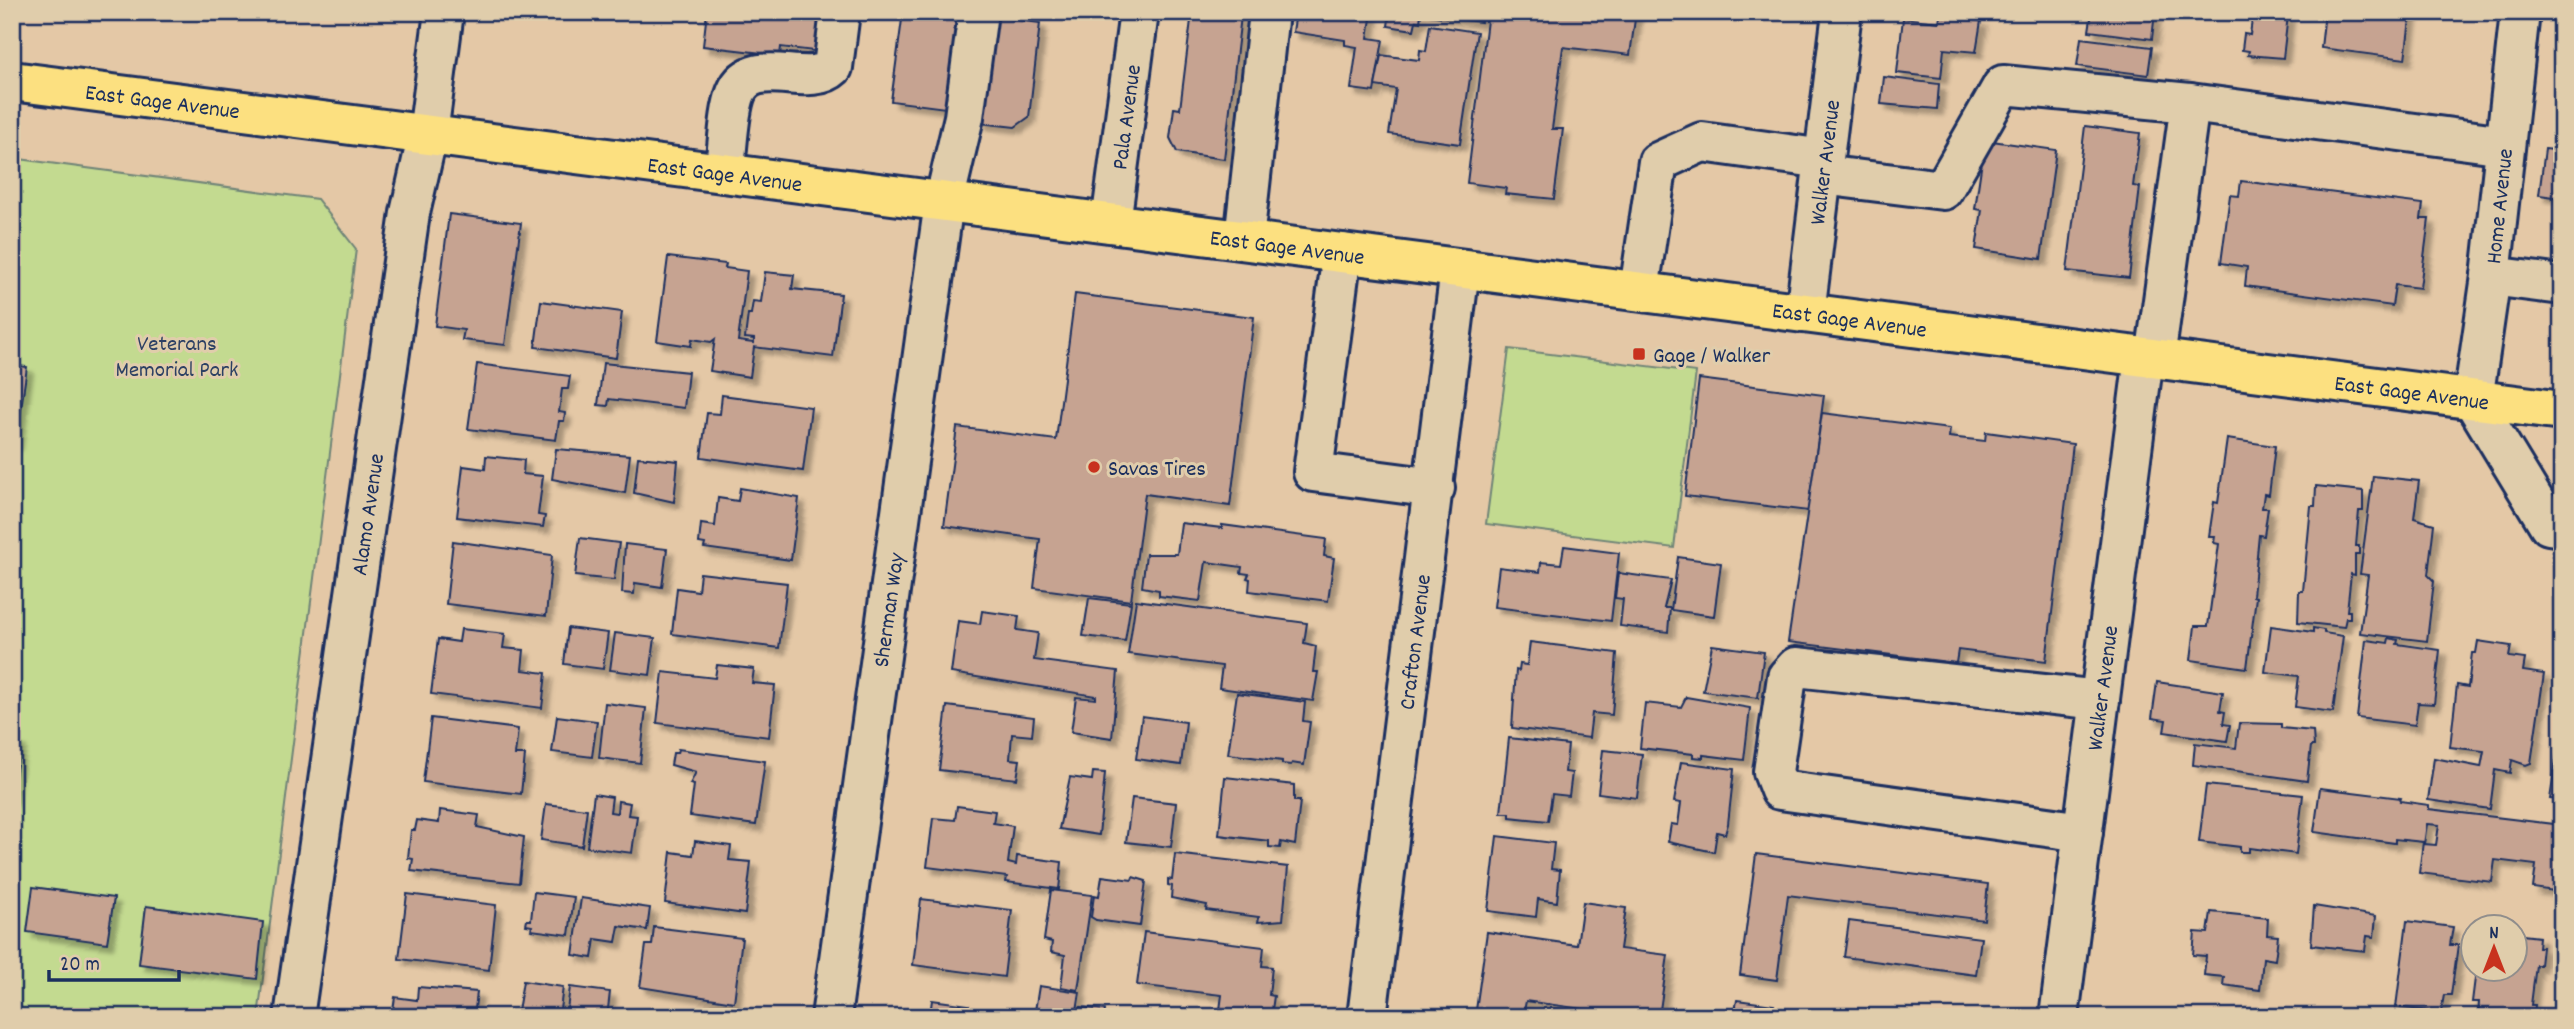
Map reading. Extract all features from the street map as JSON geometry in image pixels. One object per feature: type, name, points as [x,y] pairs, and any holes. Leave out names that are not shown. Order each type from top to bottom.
[{"type":"main road","name":"East Gage Avenue","points":[[12,81],[2562,411]]},
{"type":"street","name":"Alamo Avenue","points":[[294,1017],[408,227],[428,134],[444,12]]},
{"type":"street","points":[[724,173],[737,92],[748,77],[774,72],[811,77],[825,75],[834,67],[840,12]]},
{"type":"street","name":"Sherman Way","points":[[831,1017],[944,202],[964,117],[978,12]]},
{"type":"street","name":"Pala Avenue","points":[[1111,223],[1139,12]]},
{"type":"street","points":[[1244,240],[1269,12]]},
{"type":"street","name":"Walker Avenue","points":[[1805,313],[1842,12]]},
{"type":"street","name":"Home Avenue","points":[[2473,400],[2491,276],[2520,12]]},
{"type":"street","points":[[1639,292],[1658,162],[1702,142],[1943,190],[2003,85],[2190,103],[2505,145]]},
{"type":"street","name":"Walker Avenue","points":[[2059,1017],[2100,700],[2149,358],[2190,103]]},
{"type":"street","points":[[1342,253],[1313,472],[1435,488]]},
{"type":"street","name":"Crafton Avenue","points":[[1367,1017],[1435,488],[1460,269]]},
{"type":"street","points":[[2491,276],[2562,285]]},
{"type":"street","points":[[2473,400],[2549,525],[2562,527]]},
{"type":"street","points":[[2083,832],[1780,790],[1773,772],[1787,677],[1796,667],[2100,700]]},
{"type":"green space","name":"Veterans Memorial Park","points":[[12,158],[317,199],[356,249],[258,1017],[12,1017]]},
{"type":"green space","points":[[1509,349],[1696,372],[1674,548],[1486,524]]},
{"type":"building","points":[[707,12],[826,12],[822,52],[781,47],[780,55],[703,46]]},
{"type":"building","points":[[903,12],[958,12],[945,108],[891,101]]},
{"type":"building","points":[[994,12],[1010,12],[1009,19],[1040,23],[1029,117],[1015,127],[980,123]]},
{"type":"building","points":[[1192,12],[1241,16],[1224,159],[1177,152],[1170,138],[1174,108],[1180,109]]},
{"type":"building","points":[[1296,12],[1372,12],[1368,38],[1383,40],[1374,92],[1351,89],[1357,47],[1345,45],[1345,40],[1293,32]]},
{"type":"building","points":[[1390,12],[1482,12],[1481,22],[1421,14],[1420,22],[1416,21],[1414,30],[1388,26]]},
{"type":"building","points":[[1488,12],[1636,12],[1630,55],[1563,47],[1552,129],[1563,129],[1554,199],[1505,194],[1506,188],[1467,183]]},
{"type":"building","points":[[2092,12],[2155,12],[2152,39],[2089,31]]},
{"type":"building","points":[[2253,12],[2288,15],[2283,58],[2248,55],[2249,51],[2242,50],[2244,34],[2250,35]]},
{"type":"building","points":[[2325,12],[2411,12],[2405,59],[2321,48]]},
{"type":"building","points":[[1940,16],[1981,21],[1976,52],[1944,49],[1941,78],[1897,73],[1903,18],[1939,22]]},
{"type":"building","points":[[1430,25],[1477,32],[1460,144],[1389,134],[1396,89],[1375,86],[1381,55],[1419,60],[1420,50],[1426,51]]},
{"type":"building","points":[[2081,38],[2152,47],[2148,75],[2077,66]]},
{"type":"building","points":[[1884,77],[1939,84],[1937,109],[1881,104]]},
{"type":"building","points":[[2085,126],[2140,133],[2133,186],[2140,187],[2129,278],[2067,271]]},
{"type":"building","points":[[1985,140],[2056,150],[2041,259],[1976,249],[1982,210],[1975,209]]},
{"type":"building","points":[[2545,149],[2562,151],[2562,198],[2539,195]]},
{"type":"building","points":[[2241,181],[2423,204],[2421,219],[2429,219],[2420,288],[2395,285],[2392,306],[2245,286],[2247,267],[2221,263],[2230,195],[2239,196]]},
{"type":"building","points":[[449,214],[521,223],[505,345],[462,340],[464,330],[435,326]]},
{"type":"building","points":[[668,257],[726,264],[725,268],[747,271],[738,341],[754,343],[754,339],[745,338],[748,314],[751,314],[753,301],[761,302],[765,272],[794,275],[792,289],[841,294],[833,357],[754,347],[750,377],[710,371],[715,339],[711,342],[692,339],[691,346],[657,341]]},
{"type":"building","name":"Savas Tires","points":[[1075,294],[1254,317],[1230,506],[1145,494],[1131,601],[1034,588],[1040,539],[944,526],[957,427],[1056,440]]},
{"type":"building","points":[[541,301],[622,312],[616,358],[535,347]]},
{"type":"building","points":[[603,363],[688,372],[684,408],[609,399],[608,406],[598,405]]},
{"type":"building","points":[[477,364],[570,376],[568,389],[562,389],[559,412],[565,413],[564,421],[559,421],[556,440],[468,429]]},
{"type":"building","points":[[12,365],[27,367],[16,444],[12,444]]},
{"type":"building","points":[[1699,379],[1824,395],[1808,511],[1685,496]]},
{"type":"building","points":[[722,395],[811,407],[803,471],[701,457],[707,413],[720,414]]},
{"type":"building","points":[[1822,413],[1950,429],[1949,437],[1985,441],[1986,432],[2073,444],[2046,661],[1958,650],[1956,663],[1788,642]]},
{"type":"building","points":[[2227,439],[2275,446],[2269,495],[2264,494],[2262,508],[2268,508],[2264,536],[2259,535],[2253,596],[2256,597],[2247,668],[2191,660],[2195,626],[2208,626],[2219,544],[2214,543],[2215,536],[2209,536],[2214,502],[2218,503]]},
{"type":"building","points":[[556,449],[630,455],[625,493],[552,479]]},
{"type":"building","points":[[486,456],[524,460],[523,474],[543,476],[538,515],[545,516],[543,527],[457,517],[463,466],[485,469]]},
{"type":"building","points":[[638,457],[678,461],[674,502],[634,493]]},
{"type":"building","points":[[2373,476],[2419,481],[2414,518],[2434,524],[2428,575],[2434,581],[2427,641],[2360,633],[2368,575],[2360,574]]},
{"type":"building","points":[[2316,486],[2363,491],[2363,511],[2359,511],[2356,546],[2359,546],[2359,554],[2355,554],[2355,575],[2351,574],[2347,611],[2350,611],[2350,618],[2346,618],[2344,627],[2298,622],[2299,591],[2303,591],[2311,506],[2315,506]]},
{"type":"building","points":[[740,488],[799,498],[791,560],[704,548],[705,544],[699,543],[701,524],[715,526],[718,498],[738,501]]},
{"type":"building","points":[[1181,523],[1222,528],[1222,525],[1326,539],[1324,556],[1334,558],[1328,601],[1249,591],[1249,574],[1241,573],[1242,567],[1206,562],[1200,601],[1159,596],[1159,590],[1142,587],[1146,554],[1177,554]]},
{"type":"building","points":[[580,538],[619,543],[614,580],[575,576]]},
{"type":"building","points":[[453,541],[552,555],[546,616],[446,604]]},
{"type":"building","points":[[625,544],[667,549],[662,587],[635,583],[634,594],[622,593]]},
{"type":"building","points":[[1564,546],[1619,553],[1611,621],[1494,607],[1499,567],[1540,572],[1541,562],[1561,564]]},
{"type":"building","points":[[1678,557],[1721,563],[1714,616],[1671,610]]},
{"type":"building","points":[[700,573],[787,583],[779,648],[672,634],[677,588],[698,591]]},
{"type":"building","points":[[1618,573],[1671,580],[1664,608],[1670,608],[1668,632],[1620,626],[1623,599],[1615,598]]},
{"type":"building","points":[[1089,598],[1131,603],[1125,641],[1083,636]]},
{"type":"building","points":[[1136,600],[1307,623],[1304,643],[1316,646],[1313,672],[1318,672],[1313,701],[1219,688],[1222,666],[1128,654]]},
{"type":"building","points":[[982,611],[1019,616],[1017,630],[1038,633],[1034,660],[1118,671],[1112,738],[1071,732],[1076,697],[1096,699],[1096,696],[951,673],[958,621],[980,624]]},
{"type":"building","points":[[2271,626],[2313,632],[2313,628],[2343,636],[2333,712],[2295,707],[2299,676],[2265,672]]},
{"type":"building","points":[[568,628],[608,633],[603,669],[564,664]]},
{"type":"building","points":[[461,629],[505,634],[503,648],[524,650],[522,670],[546,673],[542,708],[431,694],[438,639],[459,642]]},
{"type":"building","points":[[615,633],[655,638],[650,675],[610,670]]},
{"type":"building","points":[[2389,638],[2398,640],[2397,644],[2440,650],[2434,704],[2418,703],[2415,725],[2357,718],[2366,640],[2388,643]]},
{"type":"building","points":[[2478,641],[2511,646],[2509,657],[2525,659],[2523,671],[2544,674],[2531,763],[2526,765],[2512,760],[2510,773],[2495,770],[2490,809],[2428,800],[2434,758],[2481,767],[2484,751],[2450,747],[2457,685],[2468,687],[2472,653],[2476,653]]},
{"type":"building","points":[[1530,642],[1617,653],[1612,715],[1592,713],[1589,738],[1512,728],[1516,670],[1519,671],[1520,664],[1527,665]]},
{"type":"building","points":[[1712,645],[1764,652],[1758,698],[1703,691]]},
{"type":"building","points":[[717,665],[754,669],[752,683],[775,685],[769,737],[657,723],[663,672],[715,678]]},
{"type":"building","points":[[2157,682],[2223,692],[2220,711],[2225,712],[2223,724],[2230,725],[2227,741],[2164,732],[2166,720],[2152,718]]},
{"type":"building","points":[[1237,693],[1305,702],[1303,721],[1310,722],[1304,765],[1282,764],[1282,761],[1228,754]]},
{"type":"building","points":[[1686,697],[1750,708],[1744,760],[1703,755],[1703,758],[1693,757],[1693,754],[1640,748],[1645,703],[1681,707]]},
{"type":"building","points":[[605,703],[646,708],[640,763],[599,758]]},
{"type":"building","points":[[947,706],[1034,717],[1032,736],[1012,734],[1010,759],[1020,760],[1017,779],[939,770]]},
{"type":"building","points":[[557,716],[597,721],[592,757],[552,752]]},
{"type":"building","points":[[1142,716],[1186,722],[1181,765],[1136,759]]},
{"type":"building","points":[[431,718],[518,729],[515,755],[525,755],[521,794],[423,782]]},
{"type":"building","points":[[2239,723],[2281,724],[2281,728],[2313,731],[2314,746],[2311,746],[2307,781],[2193,765],[2195,743],[2236,748]]},
{"type":"building","points":[[1509,738],[1568,745],[1565,772],[1572,773],[1569,796],[1552,794],[1548,821],[1510,817],[1510,813],[1501,813]]},
{"type":"building","points":[[12,740],[20,741],[12,801]]},
{"type":"building","points":[[2559,740],[2562,740],[2562,800],[2550,799]]},
{"type":"building","points":[[678,749],[765,761],[756,825],[690,816],[694,785],[690,784],[696,772],[671,765],[673,753],[677,753]]},
{"type":"building","points":[[1603,750],[1642,754],[1637,798],[1598,793]]},
{"type":"building","points":[[1681,762],[1734,769],[1728,824],[1725,834],[1717,832],[1714,852],[1668,842],[1671,824],[1678,825],[1681,803],[1674,802]]},
{"type":"building","points":[[1093,772],[1105,773],[1099,835],[1059,829],[1070,777],[1092,780]]},
{"type":"building","points":[[1225,777],[1294,785],[1294,801],[1300,801],[1295,845],[1281,842],[1280,848],[1269,847],[1269,841],[1219,835]]},
{"type":"building","points":[[2206,785],[2303,795],[2296,854],[2249,848],[2249,852],[2240,852],[2240,847],[2199,842]]},
{"type":"building","points":[[2320,788],[2401,798],[2400,801],[2429,805],[2429,809],[2562,825],[2562,892],[2533,888],[2536,865],[2495,860],[2492,882],[2419,873],[2423,842],[2395,839],[2395,843],[2314,832]],"holes":[[[2427,824],[2439,825],[2436,845],[2424,844]]]},
{"type":"building","points":[[594,794],[612,797],[610,812],[617,813],[618,801],[630,803],[628,815],[637,816],[632,853],[587,847]]},
{"type":"building","points":[[1132,798],[1176,803],[1171,847],[1126,842]]},
{"type":"building","points":[[546,804],[587,809],[582,846],[541,840]]},
{"type":"building","points":[[957,806],[995,811],[993,823],[1013,826],[1008,863],[1016,865],[1017,856],[1062,862],[1059,889],[1006,882],[1007,877],[927,867],[933,818],[955,820]]},
{"type":"building","points":[[440,810],[479,815],[477,827],[524,837],[519,883],[411,871],[413,859],[408,858],[411,830],[415,830],[417,820],[439,823]]},
{"type":"building","points":[[1497,836],[1554,843],[1551,869],[1560,870],[1557,902],[1538,899],[1536,917],[1488,911]]},
{"type":"building","points":[[695,841],[731,846],[729,860],[751,862],[745,914],[665,903],[671,852],[693,855]]},
{"type":"building","points":[[1175,854],[1288,867],[1283,920],[1258,922],[1259,917],[1206,910],[1207,905],[1171,898],[1172,886],[1168,885],[1168,879],[1172,880]]},
{"type":"building","points":[[1756,854],[1988,884],[1984,920],[1788,895],[1777,980],[1740,975]]},
{"type":"building","points":[[1102,876],[1132,880],[1133,877],[1146,881],[1140,926],[1091,917],[1094,895],[1099,896]]},
{"type":"building","points":[[33,887],[114,898],[107,943],[27,932]]},
{"type":"building","points":[[1051,890],[1092,895],[1078,990],[1061,987],[1065,955],[1051,952],[1052,942],[1044,940]]},
{"type":"building","points":[[534,892],[574,897],[569,935],[531,930],[532,926],[526,925],[527,920],[531,920]]},
{"type":"building","points":[[407,894],[496,905],[489,970],[399,959]]},
{"type":"building","points":[[581,898],[650,908],[647,930],[619,926],[616,942],[595,939],[592,958],[573,955]]},
{"type":"building","points":[[921,899],[1012,910],[1004,977],[913,965]]},
{"type":"building","points":[[1583,902],[1626,908],[1620,949],[1668,955],[1659,1017],[1612,1017],[1612,1013],[1526,1001],[1523,1016],[1476,1010],[1487,932],[1577,945]]},
{"type":"building","points":[[146,906],[263,922],[257,979],[139,964]]},
{"type":"building","points":[[2314,906],[2376,916],[2374,937],[2367,936],[2365,951],[2311,945]]},
{"type":"building","points":[[2211,912],[2268,918],[2267,935],[2278,936],[2275,960],[2263,958],[2260,990],[2223,985],[2224,977],[2204,975],[2206,956],[2193,955],[2195,932],[2208,933]]},
{"type":"building","points":[[1849,921],[1981,938],[1976,975],[1844,957]]},
{"type":"building","points":[[2407,921],[2453,927],[2450,945],[2458,945],[2451,995],[2444,995],[2441,1012],[2396,1007]]},
{"type":"building","points":[[654,927],[742,938],[734,1002],[640,987],[646,945],[652,945]]},
{"type":"building","points":[[1144,932],[1264,947],[1262,966],[1272,967],[1269,995],[1274,996],[1271,1017],[1219,1017],[1222,995],[1137,985]]},
{"type":"building","points":[[2528,936],[2539,937],[2538,947],[2542,947],[2540,965],[2536,965],[2531,1005],[2535,1005],[2534,1015],[2478,1017],[2479,1002],[2472,1002],[2474,984],[2528,984]]},
{"type":"building","points":[[523,981],[563,987],[559,1017],[517,1017]]},
{"type":"building","points":[[1039,986],[1080,992],[1076,1017],[1034,1017]]},
{"type":"building","points":[[418,987],[477,992],[474,1017],[392,1017],[395,997],[417,1000]]},
{"type":"building","points":[[570,987],[610,992],[607,1017],[566,1017]]},
{"type":"building","points":[[932,1000],[969,1005],[967,1017],[908,1017],[908,1011],[930,1014]]},
{"type":"building","points":[[1737,1000],[1774,1005],[1772,1017],[1734,1017]]},
{"type":"building","points":[[1081,1007],[1105,1010],[1104,1017],[1080,1017]]},
{"type":"place","name":"Gage / Walker","points":[[1639,354]]},
{"type":"place","name":"Savas Tires","points":[[1094,467]]}]
